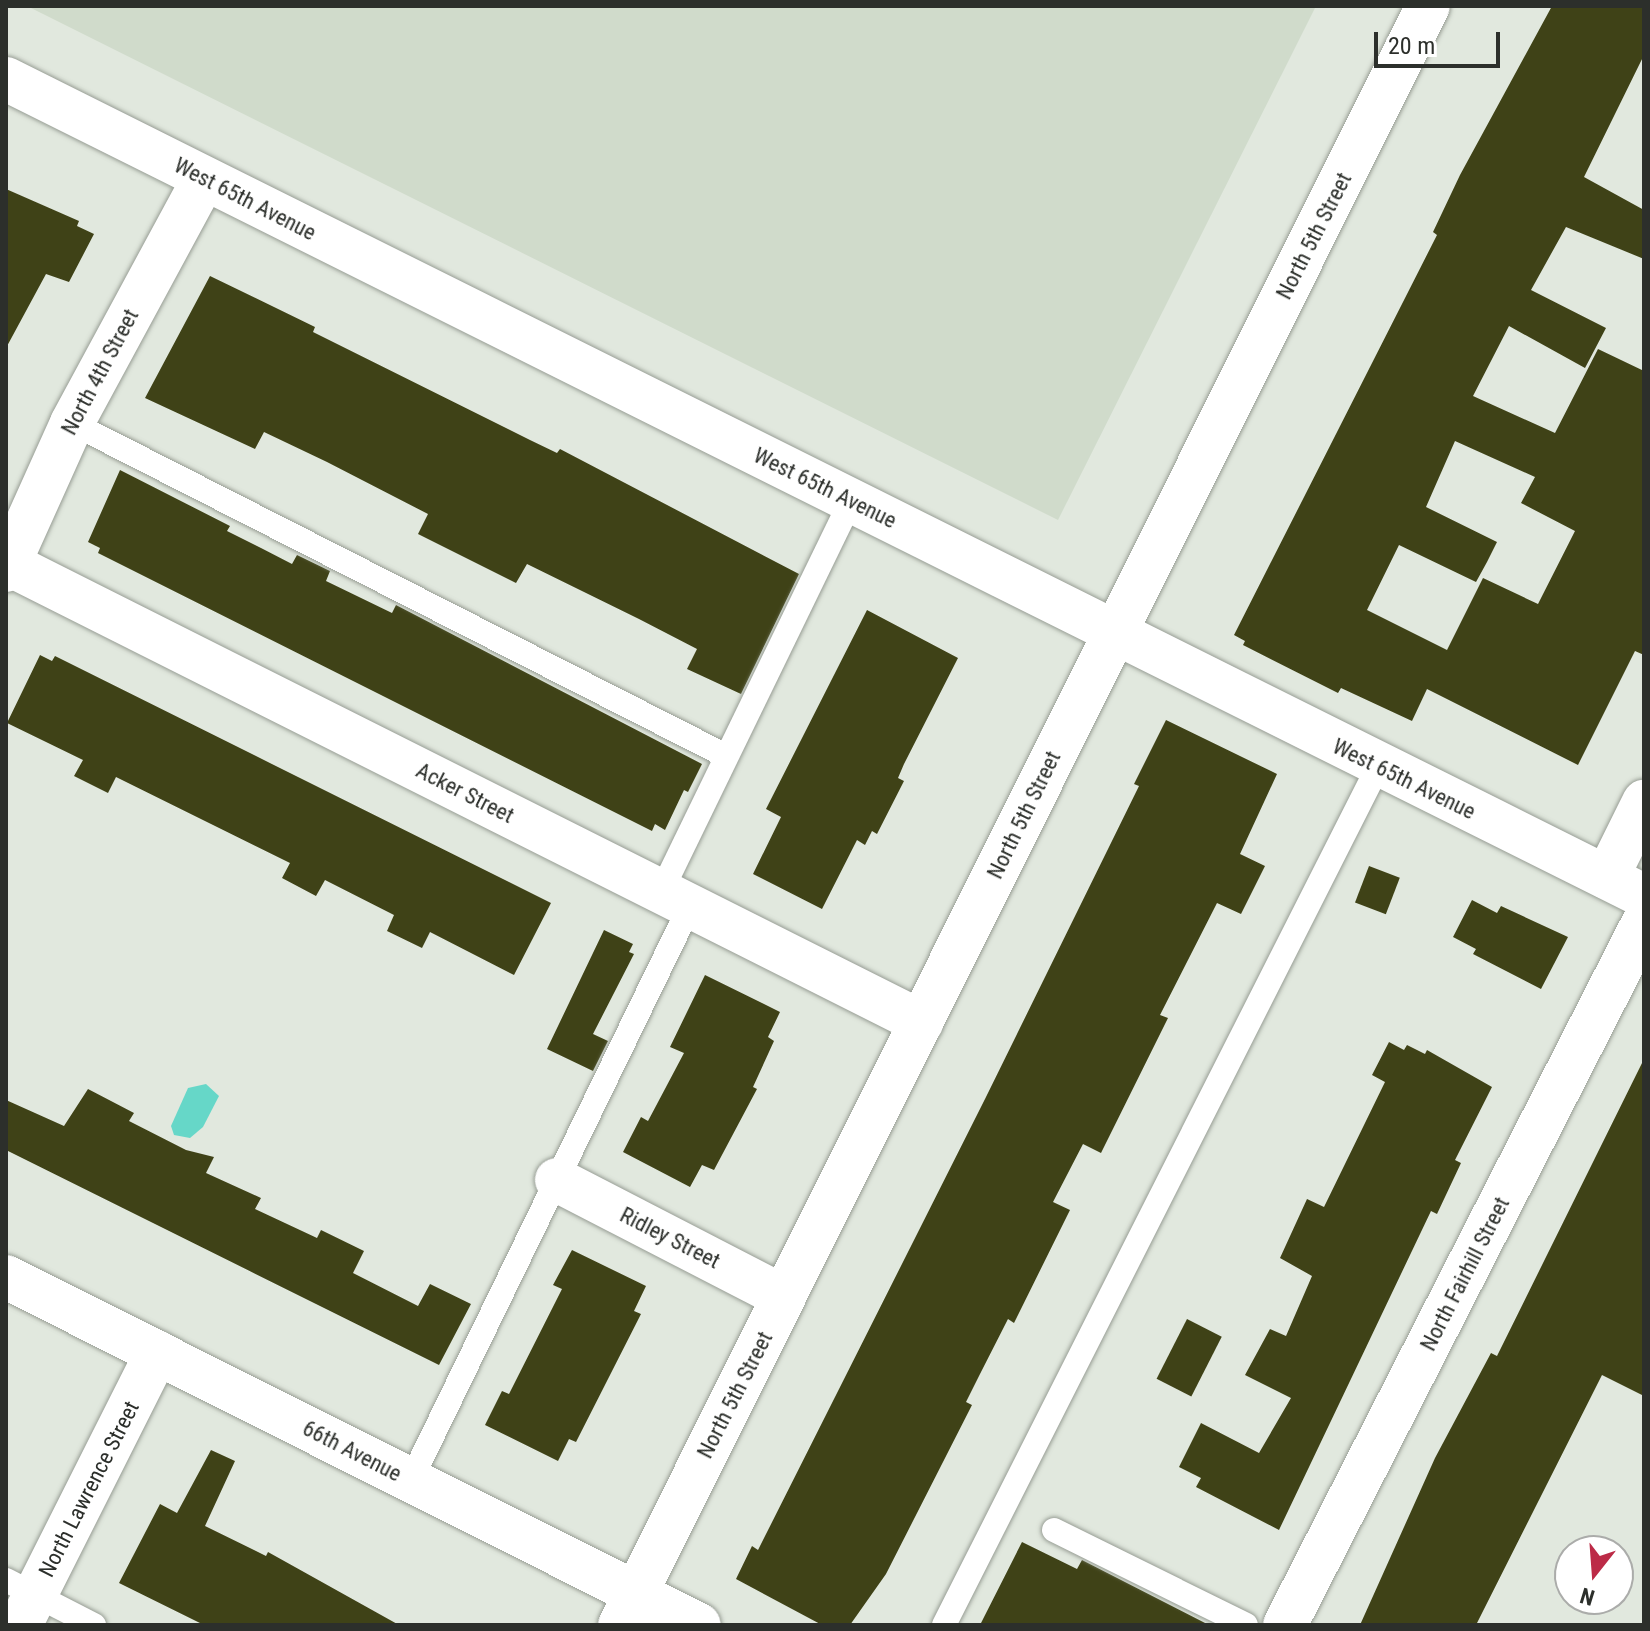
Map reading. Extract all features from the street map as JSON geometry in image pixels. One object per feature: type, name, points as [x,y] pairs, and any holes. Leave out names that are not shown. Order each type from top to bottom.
[{"type":"street","name":"North 5th Street","points":[[628,1609],[1428,6]]},
{"type":"street","name":"West 65th Avenue","points":[[6,79],[1378,767],[1625,887]]},
{"type":"street","name":"North 4th Street","points":[[8,567],[72,423],[204,179]]},
{"type":"street","name":"Acker Street","points":[[8,567],[921,1022]]},
{"type":"street","points":[[1625,887],[1644,802]]},
{"type":"street","name":"North Fairhill Street","points":[[1285,1625],[1644,922]]},
{"type":"street","name":"Ridley Street","points":[[557,1180],[784,1297]]},
{"type":"street","name":"66th Avenue","points":[[6,1277],[411,1480],[628,1609],[699,1625]]},
{"type":"street","name":"North Lawrence Street","points":[[21,1600],[157,1353]]},
{"type":"lane","points":[[72,423],[726,756]]},
{"type":"lane","points":[[411,1480],[557,1180],[676,899],[726,756],[851,501]]},
{"type":"lane","points":[[944,1625],[1378,767]]},
{"type":"lane","points":[[1054,1530],[1246,1625]]},
{"type":"lane","points":[[21,1600],[94,1625]]},
{"type":"shaded area","points":[[27,6],[1316,6],[1058,520]]},
{"type":"water","points":[[206,1084],[219,1096],[203,1127],[190,1138],[174,1135],[171,1126],[188,1088]]},
{"type":"building","points":[[1552,6],[1644,6],[1644,55],[1584,177],[1644,210],[1644,259],[1566,227],[1531,290],[1606,328],[1585,368],[1509,326],[1473,396],[1555,433],[1598,349],[1644,371],[1644,655],[1635,651],[1578,765],[1427,689],[1412,721],[1341,688],[1338,693],[1243,645],[1245,641],[1234,635],[1437,235],[1433,232],[1460,175]],"holes":[[[1455,441],[1535,477],[1521,503],[1575,531],[1538,604],[1483,578],[1447,650],[1367,610],[1399,545],[1476,582],[1487,562],[1497,542],[1426,507]]]},
{"type":"building","points":[[6,189],[79,221],[77,226],[94,234],[69,282],[46,274],[6,348]]},
{"type":"building","points":[[210,276],[315,327],[313,332],[530,440],[557,453],[560,449],[799,574],[741,694],[687,669],[697,649],[639,619],[527,564],[516,583],[418,534],[428,514],[327,462],[264,432],[255,449],[145,398]]},
{"type":"building","points":[[120,470],[230,526],[227,531],[292,564],[297,555],[330,571],[326,581],[392,613],[396,605],[702,764],[688,792],[684,790],[665,830],[655,824],[652,831],[98,553],[100,548],[88,542]]},
{"type":"building","points":[[867,610],[958,658],[904,764],[898,778],[904,781],[877,834],[872,831],[865,845],[857,840],[822,909],[753,874],[781,817],[766,809]]},
{"type":"building","points":[[40,655],[52,661],[55,656],[551,903],[514,975],[430,932],[422,948],[387,931],[394,915],[325,880],[316,896],[282,878],[290,863],[116,777],[108,793],[74,776],[83,760],[7,723]]},
{"type":"building","points":[[1166,720],[1277,774],[1240,854],[1265,866],[1241,914],[1217,903],[1160,1015],[1168,1018],[1101,1153],[1083,1144],[1053,1202],[1070,1210],[1014,1323],[1008,1319],[980,1374],[966,1402],[972,1405],[886,1574],[850,1625],[822,1625],[736,1579],[752,1546],[758,1550],[985,1099],[1139,786],[1134,784]]},
{"type":"building","points":[[1369,866],[1400,878],[1386,914],[1355,902]]},
{"type":"building","points":[[1472,900],[1497,913],[1501,906],[1568,937],[1541,989],[1473,954],[1476,949],[1453,937]]},
{"type":"building","points":[[604,930],[633,944],[629,952],[634,954],[593,1034],[608,1041],[593,1071],[547,1049]]},
{"type":"building","points":[[705,975],[780,1012],[768,1037],[774,1041],[753,1087],[757,1089],[714,1170],[702,1165],[690,1187],[623,1152],[641,1117],[648,1121],[684,1053],[670,1047]]},
{"type":"building","points":[[1389,1042],[1404,1050],[1407,1045],[1425,1054],[1427,1050],[1492,1087],[1455,1160],[1461,1163],[1437,1214],[1431,1211],[1279,1530],[1196,1487],[1201,1478],[1179,1467],[1201,1423],[1259,1453],[1291,1398],[1245,1375],[1270,1329],[1286,1336],[1312,1276],[1280,1258],[1307,1199],[1324,1207],[1385,1082],[1372,1075]]},
{"type":"building","points":[[1644,1059],[1644,1396],[1602,1375],[1476,1625],[1360,1625],[1435,1458],[1491,1353],[1497,1356]]},
{"type":"building","points":[[88,1089],[134,1113],[129,1121],[186,1150],[214,1157],[206,1173],[261,1198],[255,1209],[317,1238],[321,1230],[364,1251],[353,1273],[418,1306],[430,1284],[471,1304],[439,1365],[6,1150],[6,1100],[64,1126]]},
{"type":"building","points":[[572,1250],[646,1286],[634,1311],[641,1314],[576,1442],[569,1439],[558,1461],[485,1425],[502,1391],[509,1394],[562,1289],[553,1285]]},
{"type":"building","points":[[1187,1319],[1222,1337],[1191,1396],[1157,1379]]},
{"type":"building","points":[[211,1450],[235,1461],[205,1526],[266,1556],[268,1552],[399,1625],[204,1625],[119,1583],[160,1504],[177,1513]]},
{"type":"building","points":[[1022,1542],[1077,1569],[1082,1560],[1209,1625],[980,1625]]}]
